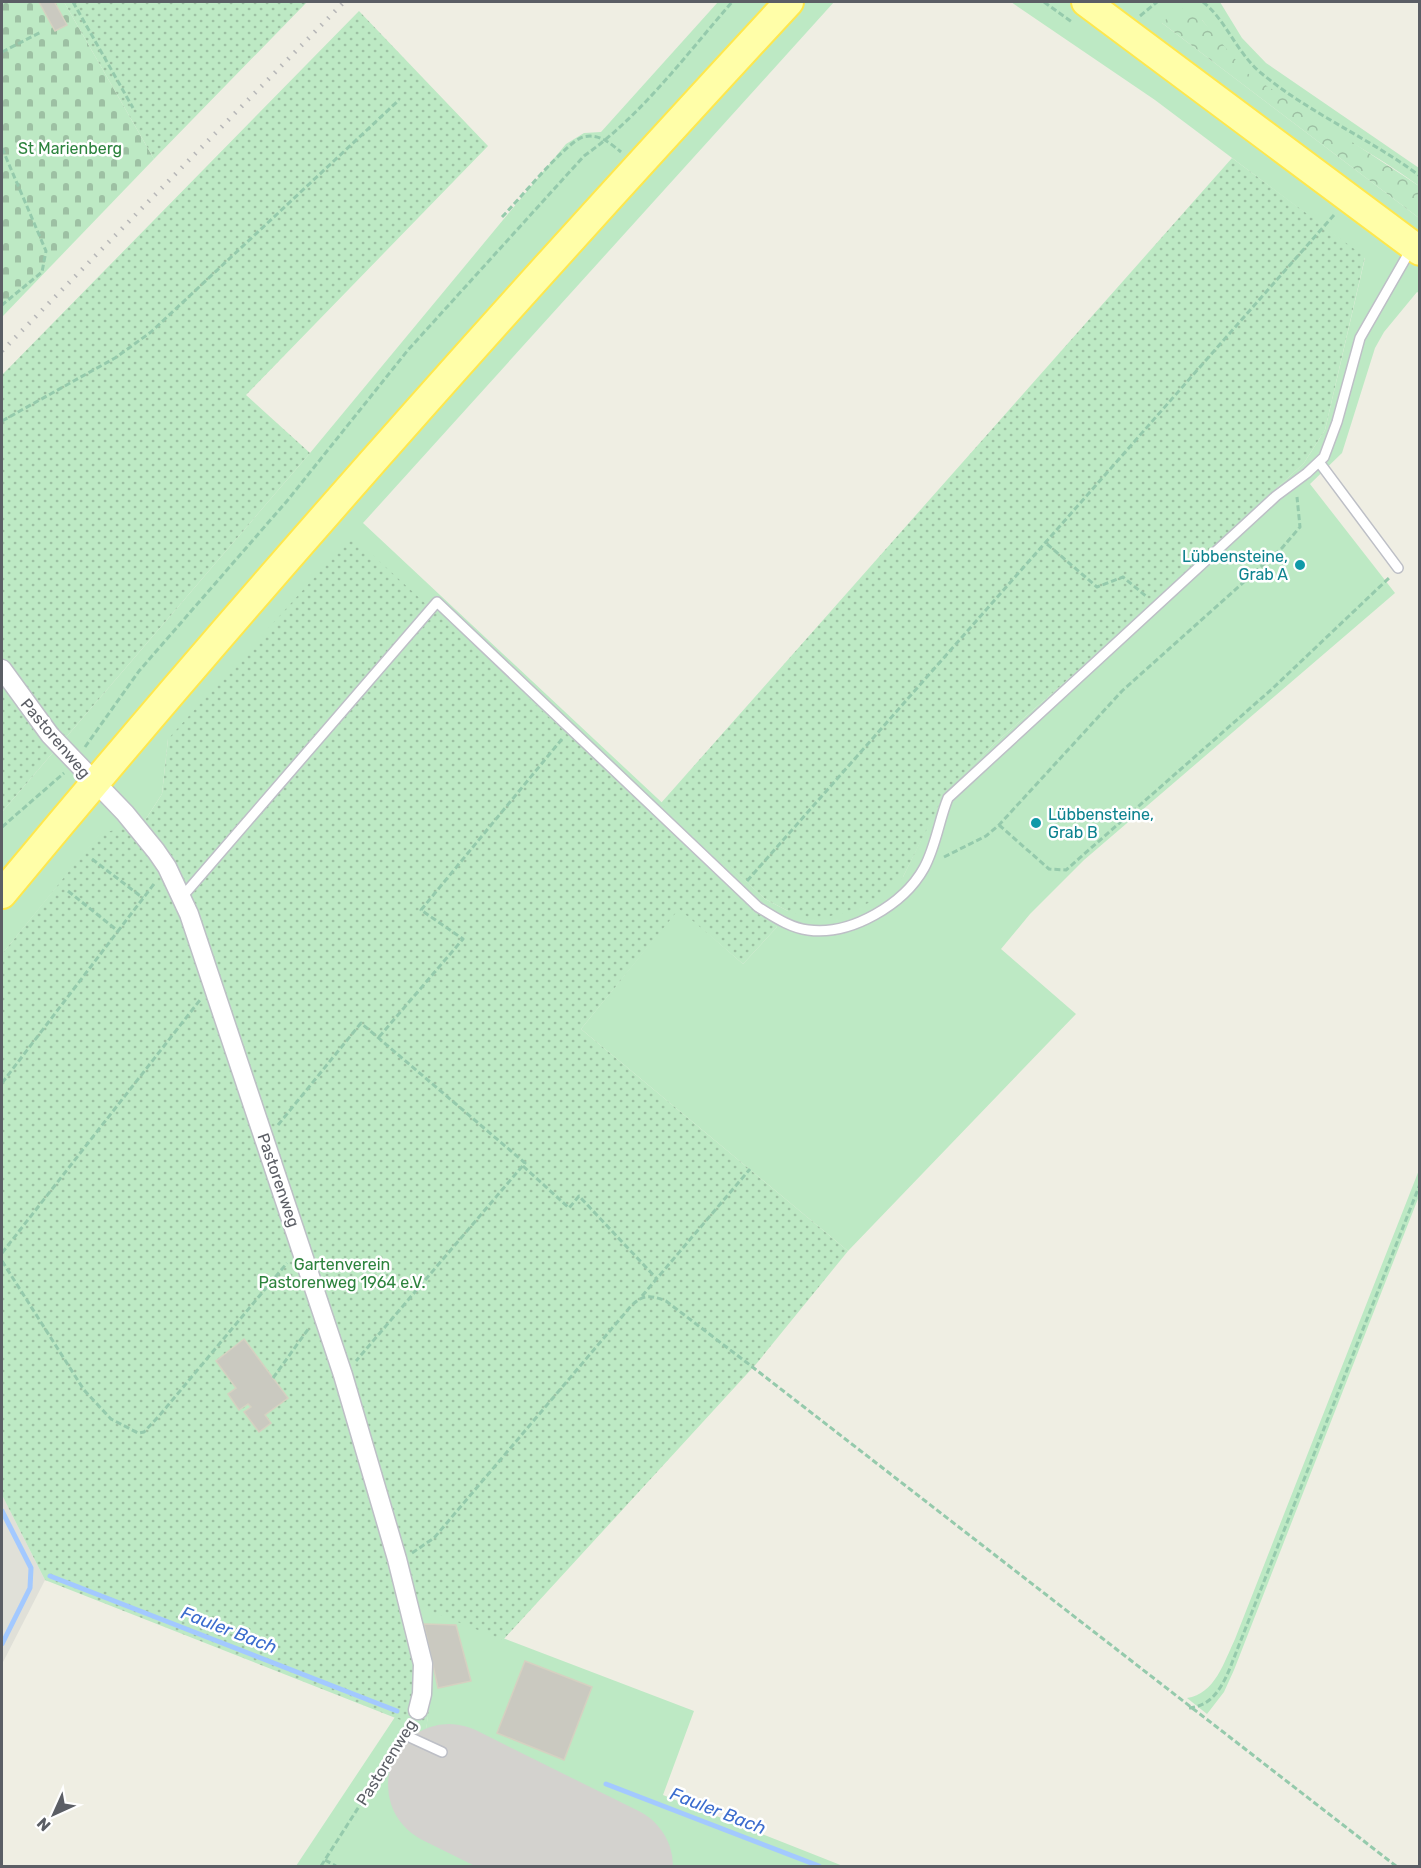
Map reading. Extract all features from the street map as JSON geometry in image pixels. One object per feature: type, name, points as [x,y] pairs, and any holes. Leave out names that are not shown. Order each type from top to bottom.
[{"type":"main road","points":[[2,894],[94,783],[635,167],[789,2]]},
{"type":"main road","points":[[1086,2],[1416,248]]},
{"type":"street","name":"Pastorenweg","points":[[2,669],[36,717],[94,783],[125,813],[167,867],[182,897],[302,1246],[344,1376],[397,1559],[423,1664],[422,1694],[418,1710]]},
{"type":"lane","points":[[182,897],[437,602],[758,907],[784,922],[808,930],[828,930],[851,925],[879,912],[915,882],[926,865],[948,798],[997,749],[1293,482],[1319,462],[1332,438],[1360,338],[1416,248]]},
{"type":"lane","points":[[1319,462],[1398,568]]},
{"type":"lane","points":[[405,1735],[442,1752]]},
{"type":"path","points":[[73,2],[133,108]]},
{"type":"path","points":[[2,827],[60,777],[74,761],[139,671],[287,501],[408,350],[584,156],[607,140],[653,93],[732,2]]},
{"type":"path","points":[[1138,17],[1157,2]]},
{"type":"path","points":[[1203,2],[1215,14],[1239,50],[1262,74],[1419,176]]},
{"type":"path","points":[[2,52],[41,32]]},
{"type":"path","points":[[2,421],[115,358],[151,332],[399,100]]},
{"type":"path","points":[[502,217],[564,152],[581,138],[593,136],[607,140],[635,167]]},
{"type":"path","points":[[2,148],[46,251],[42,272],[2,305]]},
{"type":"path","points":[[740,889],[1047,544],[1330,220]]},
{"type":"path","points":[[926,865],[986,836],[999,825],[1122,692],[1282,548],[1300,527],[1300,508],[1293,482]]},
{"type":"path","points":[[1047,544],[1097,587],[1123,577],[1158,606]]},
{"type":"path","points":[[999,825],[1049,868],[1066,870],[1272,689],[1398,568]]},
{"type":"path","points":[[379,1038],[463,939],[422,910],[571,729]]},
{"type":"path","points":[[92,859],[143,898]]},
{"type":"path","points":[[2,1083],[167,867]]},
{"type":"path","points":[[68,891],[117,931]]},
{"type":"path","points":[[2,1253],[213,984]]},
{"type":"path","points":[[265,1140],[361,1023],[525,1163],[344,1376]]},
{"type":"path","points":[[523,1166],[569,1208],[579,1196],[657,1279]]},
{"type":"path","points":[[397,1559],[414,1552],[434,1538],[750,1169]]},
{"type":"path","points":[[1188,1708],[1210,1700],[1221,1690],[1419,1184]]},
{"type":"path","points":[[2,1261],[84,1390],[111,1419],[138,1433],[144,1432],[159,1416],[302,1246]]},
{"type":"path","points":[[640,1297],[648,1295],[666,1301],[1188,1708],[1396,1866]]},
{"type":"path","points":[[273,1378],[322,1310]]},
{"type":"path","name":"Pastorenweg","points":[[321,1866],[405,1735]]},
{"type":"path","points":[[325,1860],[336,1866]]},
{"type":"shaded area","points":[[2,1495],[45,1580],[2,1664]]},
{"type":"green space","name":"St Marienberg","points":[[2,2],[64,2],[154,159],[2,317]]},
{"type":"green space","points":[[64,2],[307,2],[154,159]]},
{"type":"green space","points":[[718,2],[834,2],[363,523],[765,899],[788,911],[903,877],[944,793],[993,745],[1115,638],[1304,463],[1325,430],[1365,258],[1155,100],[1011,2],[1220,2],[1242,38],[1266,63],[1419,168],[1419,186],[1377,157],[1266,89],[1240,67],[1202,20],[1162,23],[1419,218],[1419,293],[1417,292],[1384,332],[1375,348],[1342,453],[1310,484],[1395,593],[1084,860],[1030,914],[1001,949],[1076,1014],[848,1251],[581,1029],[679,908],[743,964],[777,927],[168,739],[162,794],[142,825],[100,834],[2,954],[2,812],[310,453],[566,144],[584,133],[601,132]]},
{"type":"green space","points":[[1185,8],[1202,20],[1247,73],[1419,186],[1419,218],[1162,23],[1174,12]]},
{"type":"green space","points":[[359,11],[488,146],[246,395],[310,453],[2,812],[2,375]]},
{"type":"green space","points":[[1232,158],[1365,257],[1325,430],[1304,463],[1115,638],[993,745],[945,793],[903,877],[871,902],[841,914],[814,919],[788,911],[765,899],[661,803]]},
{"type":"green space","name":"Gartenverein Pastorenweg 1964 e.V.","points":[[352,536],[777,927],[743,964],[679,909],[581,1029],[848,1251],[757,1363],[503,1640],[420,1607],[433,1682],[426,1730],[45,1580],[2,1495],[2,954],[100,833],[142,825],[162,794],[168,739]]},
{"type":"green space","points":[[1419,1170],[1419,1196],[1234,1670],[1224,1692],[1207,1714],[1187,1698],[1197,1695],[1212,1684],[1235,1639]]},
{"type":"green space","points":[[419,1606],[694,1711],[663,1795],[843,1866],[296,1866],[395,1717],[426,1729],[433,1682]]},
{"type":"building","points":[[39,2],[58,2],[55,3],[67,25],[55,31]]},
{"type":"building","points":[[244,1339],[288,1398],[265,1415],[271,1423],[259,1432],[244,1412],[251,1407],[248,1404],[239,1410],[228,1394],[236,1388],[216,1361]]},
{"type":"building","points":[[424,1624],[456,1625],[471,1681],[438,1688]]},
{"type":"building","points":[[525,1661],[592,1687],[564,1760],[497,1733]]},
{"type":"waterway","points":[[2,1511],[31,1568],[30,1588],[2,1644]]},
{"type":"waterway","name":"Fauler Bach","points":[[50,1576],[397,1711]]},
{"type":"waterway","name":"Fauler Bach","points":[[606,1784],[819,1866]]},
{"type":"runway","points":[[449,1785],[612,1866]]},
{"type":"railway","points":[[2,351],[344,2]]},
{"type":"place","name":"Lübbensteine, Grab A","points":[[1300,565]]},
{"type":"place","name":"Lübbensteine, Grab B","points":[[1036,823]]}]
